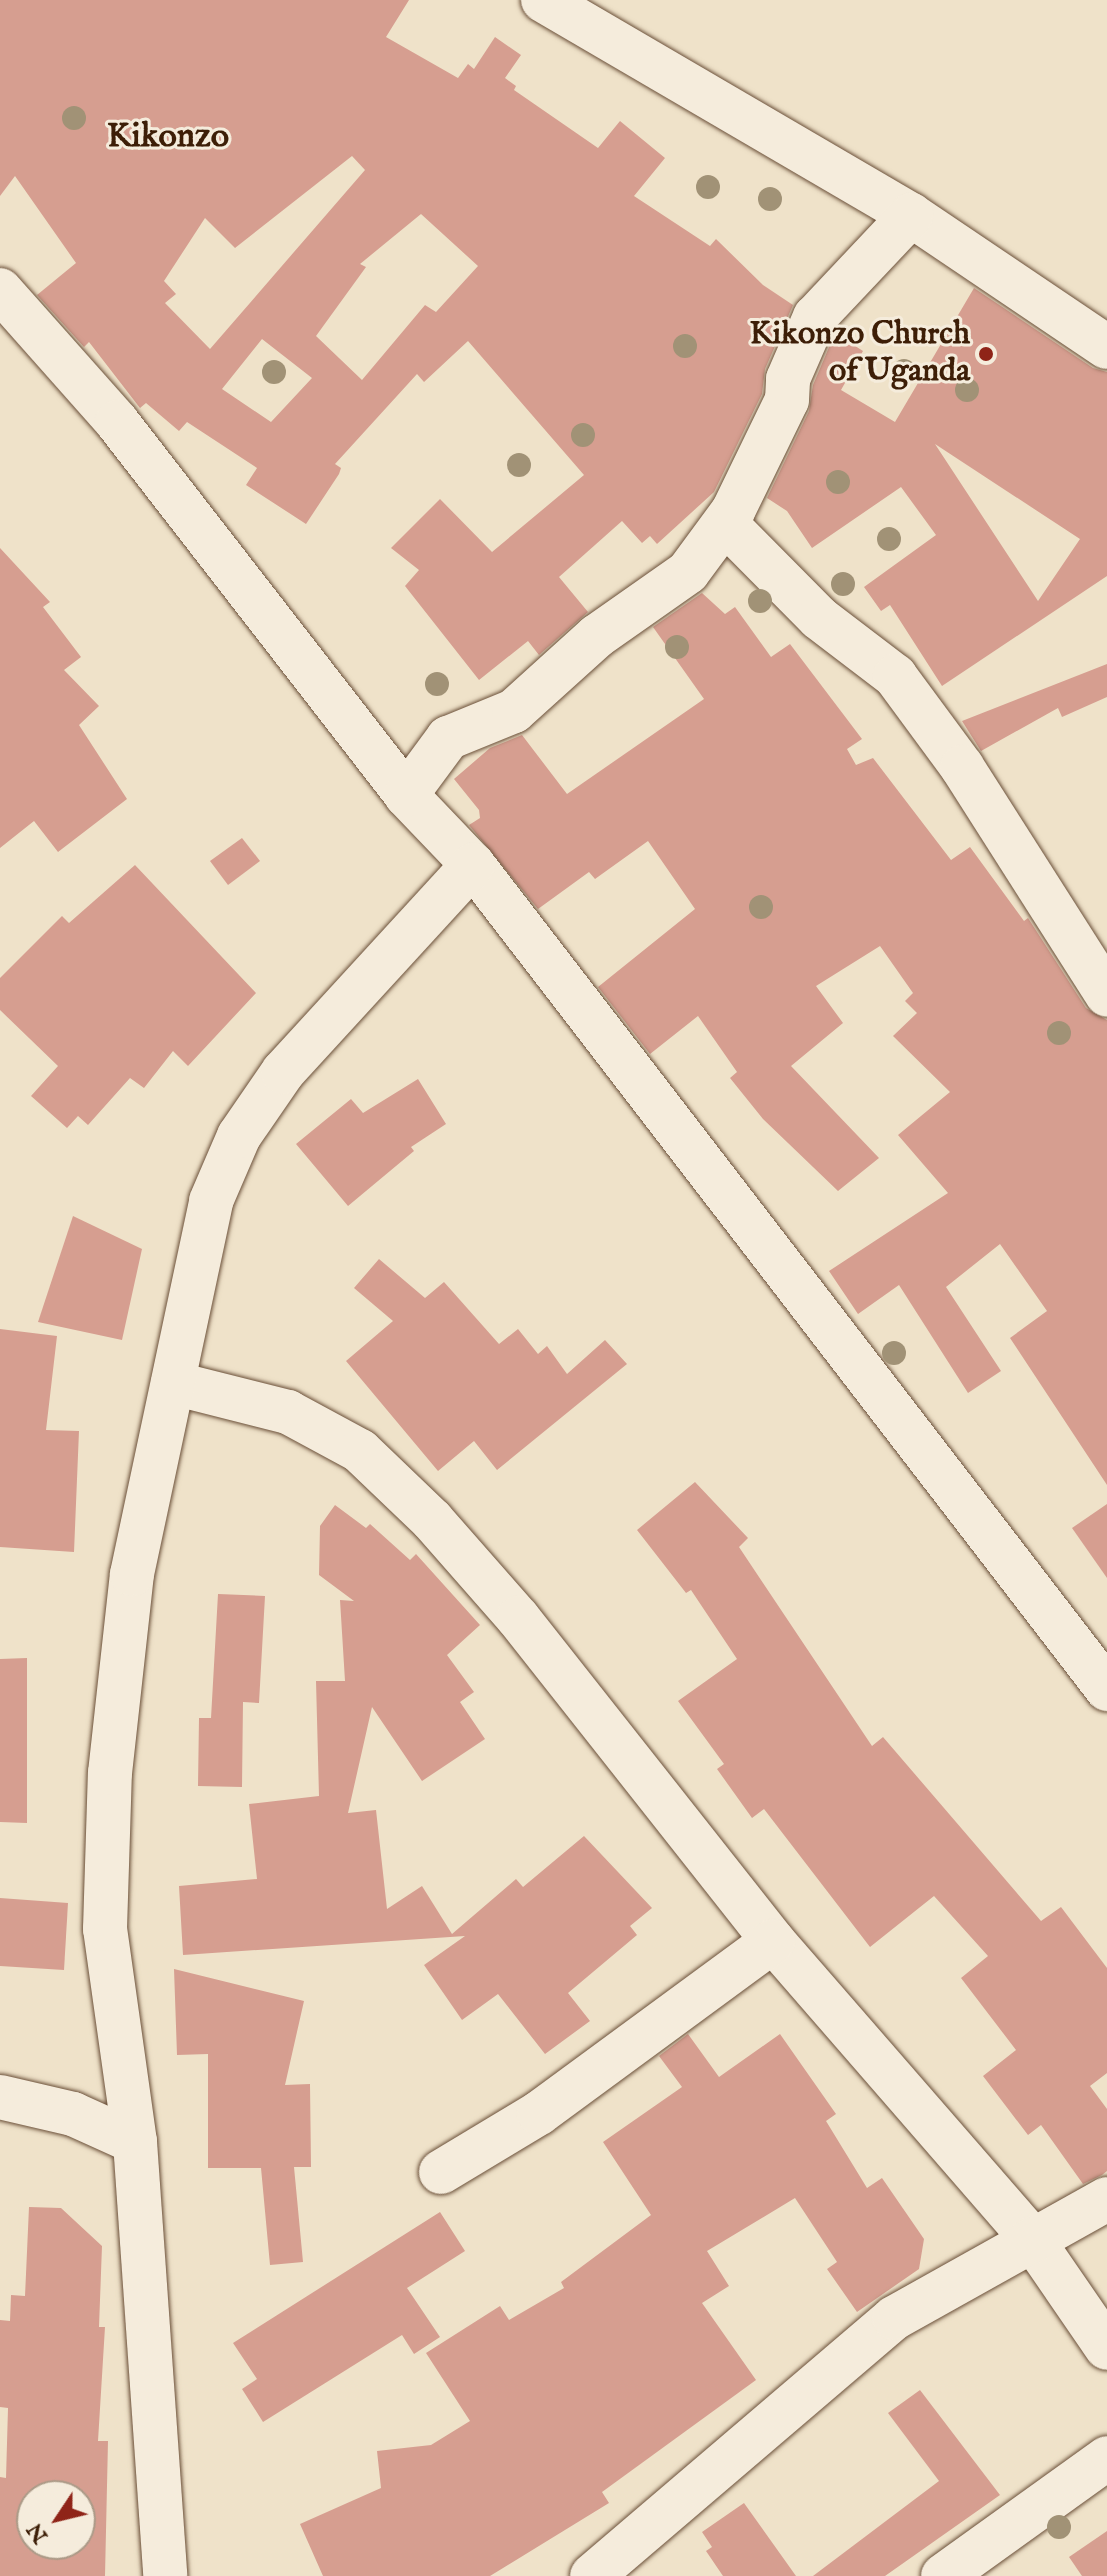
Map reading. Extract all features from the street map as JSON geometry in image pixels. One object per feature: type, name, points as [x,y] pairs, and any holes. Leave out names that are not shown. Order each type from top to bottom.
[{"type":"street","points":[[543,0],[911,215],[1107,347]]},
{"type":"street","points":[[406,795],[448,738],[514,711],[597,636],[688,572],[726,524],[787,400],[788,379],[815,317],[911,215]]},
{"type":"street","points":[[0,290],[117,422],[406,795],[473,865],[1107,1689]]},
{"type":"street","points":[[726,524],[819,618],[895,676],[962,767],[1107,995]]},
{"type":"street","points":[[165,2576],[135,2142],[105,1929],[110,1773],[132,1574],[211,1201],[239,1136],[283,1072],[473,865]]},
{"type":"street","points":[[173,1383],[288,1412],[360,1451],[432,1520],[518,1618],[773,1941],[1032,2239],[1107,2348]]},
{"type":"street","points":[[441,2172],[539,2113],[773,1941]]},
{"type":"street","points":[[0,2097],[73,2114],[135,2142]]},
{"type":"street","points":[[592,2576],[894,2318],[1107,2199]]},
{"type":"street","points":[[943,2576],[1107,2458]]},
{"type":"building","points":[[0,0],[409,0],[386,37],[458,78],[468,64],[474,69],[495,37],[521,55],[505,78],[516,86],[514,90],[598,148],[620,121],[665,158],[634,196],[710,246],[716,239],[763,285],[793,305],[765,369],[762,394],[714,492],[657,544],[650,536],[642,543],[622,521],[559,577],[588,612],[539,655],[528,641],[479,680],[405,586],[419,570],[391,548],[440,499],[492,552],[584,475],[468,341],[424,382],[417,374],[335,464],[341,468],[339,474],[306,524],[246,485],[257,468],[187,422],[179,431],[146,403],[140,408],[89,342],[84,347],[37,295],[76,263],[15,176],[0,196]],"holes":[[[352,156],[365,170],[210,349],[165,303],[176,294],[164,281],[205,218],[235,248]],[[421,214],[478,266],[436,312],[425,305],[362,380],[316,336],[366,267],[360,264]],[[262,339],[312,378],[271,422],[222,389]]]},
{"type":"building","points":[[974,288],[1093,368],[1107,372],[1107,576],[942,686],[890,605],[881,611],[864,587],[936,535],[901,487],[812,548],[787,511],[767,498],[809,411],[813,385],[835,333],[863,351],[841,390],[895,422]],"holes":[[[935,444],[1080,539],[1038,601]]]},
{"type":"building","points":[[0,548],[50,602],[43,607],[81,657],[64,670],[99,706],[79,725],[127,799],[58,852],[34,821],[0,848]]},
{"type":"building","points":[[702,593],[725,614],[735,607],[771,657],[790,644],[862,739],[847,749],[856,765],[873,758],[951,860],[970,847],[1024,921],[1028,918],[1086,1008],[1107,1020],[1107,1485],[1010,1338],[1047,1311],[1000,1244],[946,1287],[1001,1371],[968,1393],[899,1285],[858,1314],[829,1271],[948,1193],[898,1135],[950,1092],[893,1036],[917,1013],[905,1001],[913,993],[880,946],[816,986],[843,1023],[791,1066],[879,1158],[838,1191],[763,1119],[730,1078],[737,1072],[698,1016],[650,1054],[598,987],[695,909],[648,841],[595,879],[589,872],[538,909],[469,825],[480,818],[479,810],[454,779],[490,748],[522,735],[567,794],[704,699],[653,627]]},
{"type":"building","points":[[1107,664],[1107,697],[1062,717],[1058,708],[981,751],[962,721]]},
{"type":"building","points":[[242,838],[260,861],[228,885],[210,861]]},
{"type":"building","points":[[135,865],[256,993],[188,1066],[173,1051],[144,1088],[130,1078],[88,1125],[78,1116],[67,1128],[31,1096],[58,1066],[0,1010],[0,978],[62,916],[69,923]]},
{"type":"building","points":[[418,1079],[446,1124],[411,1147],[414,1151],[348,1206],[296,1144],[351,1099],[363,1113]]},
{"type":"building","points":[[73,1216],[142,1249],[122,1340],[38,1322]]},
{"type":"building","points":[[379,1259],[425,1298],[444,1282],[499,1344],[518,1329],[538,1354],[547,1346],[567,1374],[605,1340],[627,1364],[497,1470],[474,1441],[438,1471],[346,1361],[393,1321],[354,1288]]},
{"type":"building","points":[[0,1329],[57,1336],[46,1430],[79,1431],[74,1552],[0,1547]]},
{"type":"building","points":[[695,1482],[748,1538],[739,1547],[872,1746],[883,1737],[1041,1921],[1061,1907],[1107,1968],[1107,2073],[1090,2086],[1107,2109],[1107,2171],[1102,2175],[1083,2184],[1041,2125],[1028,2135],[983,2076],[1016,2050],[961,1978],[988,1956],[934,1896],[870,1947],[764,1809],[752,1818],[717,1769],[724,1764],[678,1701],[737,1659],[691,1590],[686,1593],[637,1530]]},
{"type":"building","points":[[1107,1504],[1107,1578],[1072,1528]]},
{"type":"building","points":[[335,1505],[366,1528],[370,1524],[410,1560],[416,1554],[480,1625],[447,1655],[474,1692],[460,1702],[485,1739],[422,1781],[372,1707],[348,1813],[376,1810],[387,1909],[422,1886],[452,1934],[516,1879],[523,1887],[584,1836],[652,1908],[630,1926],[637,1935],[568,1993],[590,2021],[545,2054],[498,1994],[462,2020],[424,1965],[465,1936],[183,1955],[179,1886],[257,1879],[249,1804],[319,1796],[316,1681],[345,1681],[340,1600],[354,1601],[319,1575],[320,1526]]},
{"type":"building","points":[[218,1594],[265,1596],[259,1703],[243,1702],[242,1787],[198,1786],[199,1718],[211,1718]]},
{"type":"building","points":[[27,1658],[27,1823],[0,1822],[0,1659]]},
{"type":"building","points":[[0,1898],[68,1903],[64,1970],[0,1966]]},
{"type":"building","points":[[174,1969],[304,2001],[285,2085],[310,2084],[311,2167],[294,2167],[303,2262],[270,2265],[261,2168],[208,2168],[208,2054],[177,2055]]},
{"type":"building","points":[[688,2034],[719,2077],[780,2034],[836,2114],[826,2121],[867,2188],[882,2178],[924,2239],[919,2269],[857,2312],[827,2269],[837,2262],[795,2198],[707,2251],[729,2286],[702,2303],[756,2380],[602,2492],[609,2503],[490,2576],[323,2576],[300,2524],[381,2488],[377,2451],[431,2445],[470,2421],[426,2353],[500,2306],[509,2320],[564,2288],[561,2282],[651,2215],[603,2142],[682,2087],[659,2056]]},
{"type":"building","points":[[29,2207],[61,2208],[102,2246],[99,2327],[105,2327],[98,2441],[108,2441],[105,2576],[0,2576],[0,2477],[6,2478],[8,2408],[0,2407],[0,2320],[10,2321],[11,2295],[25,2296]]},
{"type":"building","points":[[440,2212],[465,2251],[407,2288],[440,2337],[414,2354],[402,2335],[263,2422],[242,2389],[257,2379],[233,2343]]},
{"type":"building","points":[[920,2390],[1000,2495],[885,2576],[813,2576],[939,2481],[888,2413]]},
{"type":"building","points":[[744,2503],[796,2576],[723,2576],[706,2551],[712,2547],[702,2532]]},
{"type":"building","points":[[1107,2531],[1107,2576],[1082,2576],[1069,2557]]},
{"type":"place","name":"Kikonzo Church of Uganda","points":[[986,354]]},
{"type":"district","name":"Kikonzo","points":[[168,137]]}]
